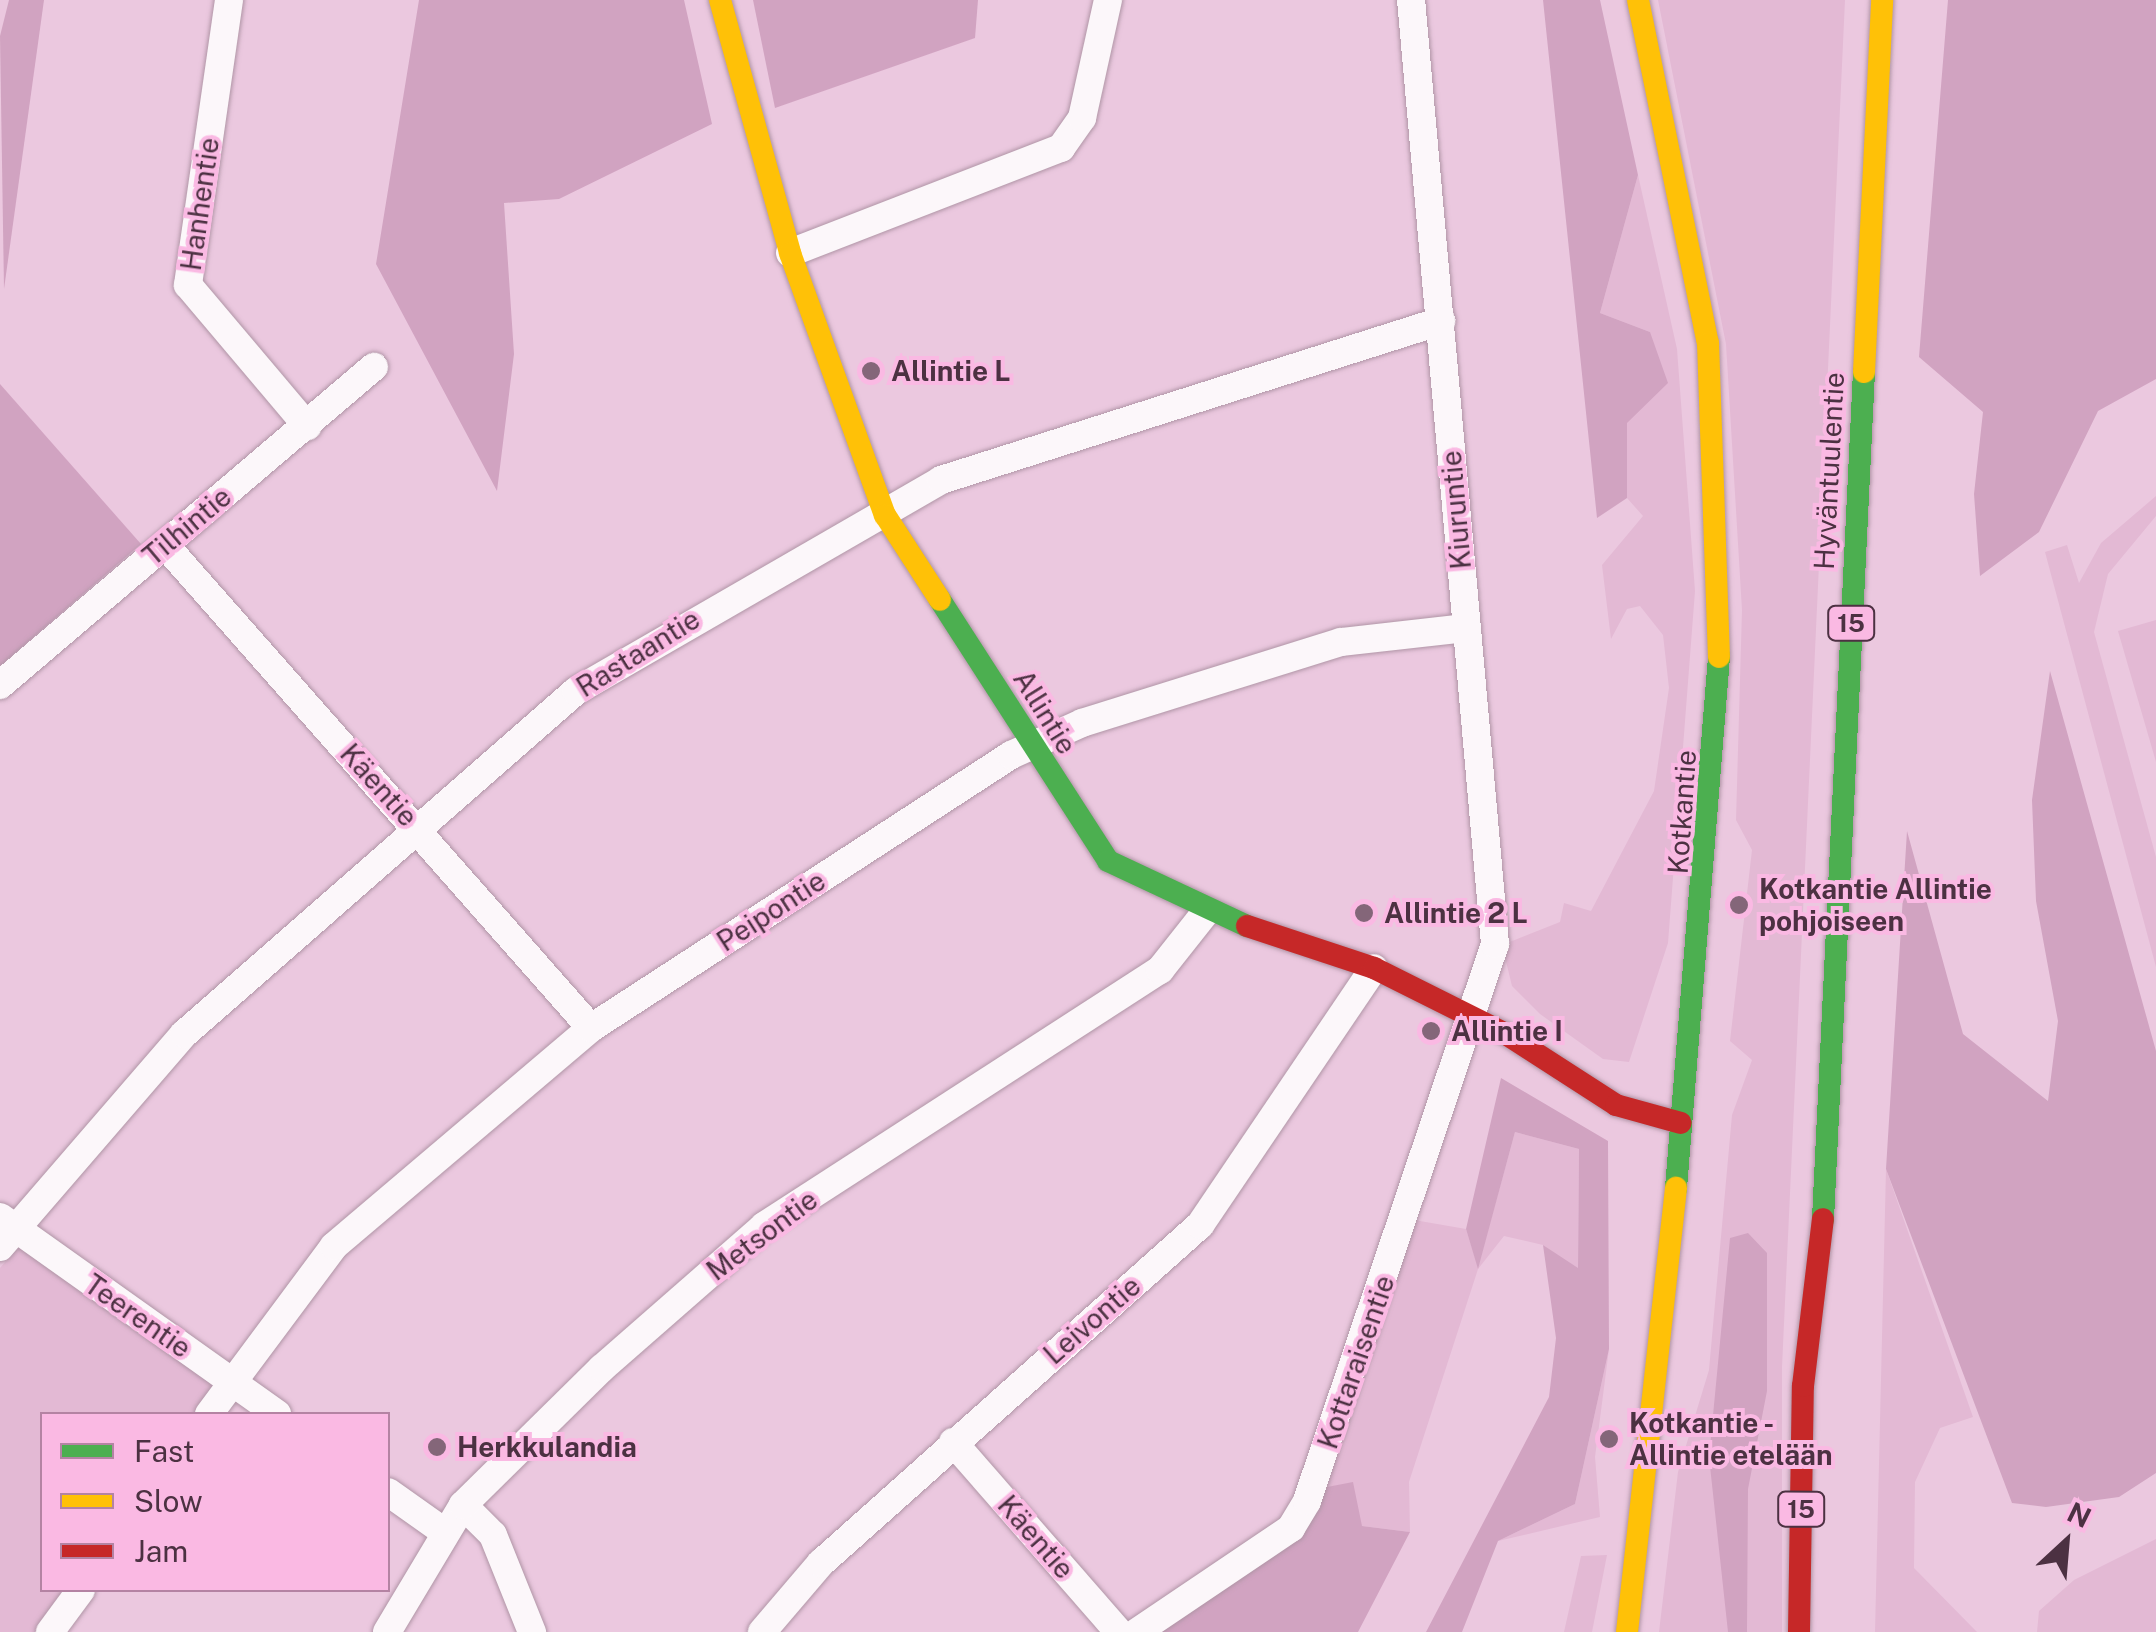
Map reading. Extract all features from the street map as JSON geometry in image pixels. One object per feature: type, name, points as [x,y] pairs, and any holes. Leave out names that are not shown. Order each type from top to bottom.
[{"type":"main road","name":"Allintie","points":[[720,0],[790,252],[884,515],[1108,862],[1206,912],[1374,968],[1474,1018],[1616,1105],[1680,1123]]},
{"type":"main road","name":"Kotkantie","points":[[1626,1632],[1716,780],[1722,614],[1708,343],[1638,0]]},
{"type":"main road","name":"Hyväntuulentie","points":[[1799,1632],[1803,1386],[1822,1246],[1882,0]]},
{"type":"main road","name":"Hyväntuulentie","points":[[1822,1246],[1833,1369]]},
{"type":"street","name":"Hanhentie","points":[[229,0],[188,286],[306,426]]},
{"type":"street","points":[[790,252],[1061,148],[1082,118],[1108,0]]},
{"type":"street","name":"Kiuruntie","points":[[1411,0],[1495,944],[1474,1018]]},
{"type":"street","name":"Rastaantie","points":[[5,1231],[184,1034],[415,826],[576,690],[941,480],[1440,320]]},
{"type":"street","name":"Tilhintie","points":[[0,685],[374,367]]},
{"type":"street","name":"Käentie","points":[[165,544],[591,1028]]},
{"type":"street","name":"Peipontie","points":[[210,1412],[334,1246],[591,1028],[1030,745],[1341,642],[1465,628]]},
{"type":"street","name":"Metsontie","points":[[387,1632],[443,1531],[463,1504],[764,1226],[1160,970],[1206,912]]},
{"type":"street","name":"Leivontie","points":[[762,1632],[821,1563],[1200,1226],[1374,968]]},
{"type":"street","name":"Kottaraisentie","points":[[1137,1632],[1291,1528],[1307,1501],[1474,1018]]},
{"type":"street","name":"Teerentie","points":[[5,1231],[274,1412]]},
{"type":"street","name":"Käentie","points":[[953,1442],[1119,1632]]},
{"type":"street","points":[[390,1493],[443,1531]]},
{"type":"street","points":[[463,1504],[493,1535],[532,1632]]},
{"type":"street","points":[[50,1632],[80,1592]]},
{"type":"shaded area","points":[[9,0],[44,0],[4,289],[0,36]]},
{"type":"shaded area","points":[[419,0],[684,0],[712,124],[559,199],[504,203],[514,354],[497,491],[376,264]]},
{"type":"shaded area","points":[[753,0],[978,0],[975,38],[775,108]]},
{"type":"shaded area","points":[[1543,0],[1600,0],[1638,175],[1600,313],[1650,332],[1668,383],[1627,423],[1627,498],[1597,518]]},
{"type":"shaded area","points":[[1658,0],[1845,0],[1782,1367],[1782,1632],[1659,1632],[1678,1472],[1709,1370],[1732,1115],[1752,1060],[1730,1041],[1752,850],[1736,820],[1742,610],[1726,344]]},
{"type":"shaded area","points":[[1948,0],[2156,0],[2156,379],[2098,411],[2039,532],[1980,576],[1974,494],[1983,412],[1919,357]]},
{"type":"shaded area","points":[[1638,175],[1677,349],[1695,591],[1668,943],[1629,1062],[1603,1059],[1540,1014],[1512,986],[1502,945],[1560,922],[1564,903],[1591,911],[1654,791],[1669,688],[1663,635],[1640,606],[1627,609],[1611,639],[1602,565],[1643,516],[1627,498],[1627,423],[1650,332],[1600,313]]},
{"type":"shaded area","points":[[0,384],[141,544],[0,666]]},
{"type":"shaded area","points":[[2156,496],[2156,516],[2108,574],[2094,632],[2156,857],[2156,967],[2045,552],[2067,545],[2079,583],[2101,543]]},
{"type":"shaded area","points":[[2156,620],[2156,762],[2118,631]]},
{"type":"shaded area","points":[[2050,671],[2156,1051],[2156,1473],[2119,1497],[2046,1507],[2012,1503],[1886,1169],[1907,831],[1963,1034],[2048,1101],[2058,1021],[2036,901],[2032,800]]},
{"type":"shaded area","points":[[1501,1078],[1608,1141],[1609,1349],[1575,1504],[1498,1541],[1462,1632],[1426,1632],[1549,1397],[1556,1338],[1543,1245],[1578,1268],[1579,1149],[1515,1132],[1478,1269],[1466,1229]]},
{"type":"shaded area","points":[[1515,1132],[1579,1149],[1578,1270],[1543,1245],[1504,1236],[1478,1269],[1409,1482],[1410,1532],[1362,1526],[1322,1488],[1414,1220],[1466,1229],[1478,1267]]},
{"type":"shaded area","points":[[1886,1169],[1973,1417],[1940,1428],[1915,1482],[1914,1568],[1977,1632],[1875,1632]]},
{"type":"shaded area","points":[[1748,1233],[1767,1253],[1767,1391],[1748,1489],[1747,1632],[1728,1632],[1709,1457],[1730,1238]]},
{"type":"shaded area","points":[[18,1247],[215,1386],[196,1412],[40,1412],[40,1592],[69,1592],[40,1632],[0,1632],[0,1268]]},
{"type":"shaded area","points":[[1609,1349],[1595,1457],[1600,1517],[1498,1541],[1575,1504]]},
{"type":"shaded area","points":[[1353,1482],[1362,1526],[1410,1532],[1358,1632],[1155,1632],[1322,1488]]},
{"type":"shaded area","points":[[2156,1539],[2156,1632],[2037,1632],[2039,1611],[2074,1580]]},
{"type":"shaded area","points":[[1607,1555],[1592,1632],[1564,1632],[1581,1556]]},
{"type":"traffic: fast","points":[[1823,1219],[1864,372]]},
{"type":"traffic: fast","points":[[940,600],[1108,861],[1247,926]]},
{"type":"traffic: fast","points":[[1676,1188],[1719,657]]},
{"type":"traffic: slow","points":[[720,0],[790,253],[885,515],[940,600]]},
{"type":"traffic: slow","points":[[1638,0],[1708,343],[1719,657]]},
{"type":"traffic: slow","points":[[1864,372],[1882,0]]},
{"type":"traffic: slow","points":[[1627,1632],[1676,1188]]},
{"type":"traffic: jam","points":[[1247,926],[1374,968],[1506,1034],[1616,1105],[1681,1123]]},
{"type":"traffic: jam","points":[[1799,1632],[1803,1386],[1823,1219]]},
{"type":"place","name":"Allintie L","points":[[871,371]]},
{"type":"place","name":"Kotkantie Allintie pohjoiseen","points":[[1739,905]]},
{"type":"place","name":"Allintie 2 L","points":[[1364,913]]},
{"type":"place","name":"Allintie I","points":[[1431,1031]]},
{"type":"place","name":"Kotkantie - Allintie etelään","points":[[1609,1439]]},
{"type":"place","name":"Herkkulandia","points":[[437,1447]]}]
